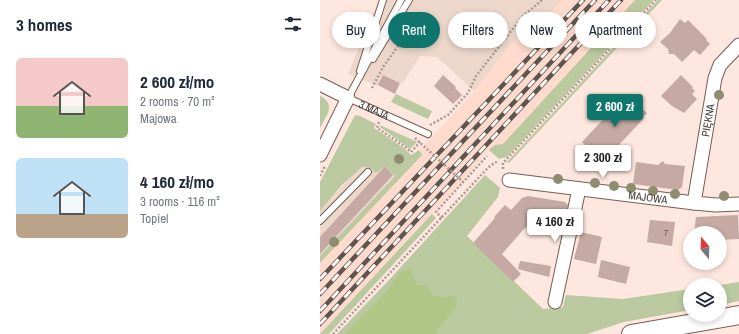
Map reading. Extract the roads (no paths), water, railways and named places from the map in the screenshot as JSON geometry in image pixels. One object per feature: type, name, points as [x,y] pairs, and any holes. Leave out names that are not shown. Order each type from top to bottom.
[{"type":"main road","points":[[631,334],[739,315]]},
{"type":"street","name":"PIĘKNA","points":[[694,203],[715,78],[720,65],[739,45]]},
{"type":"street","name":"3 MAJA","points":[[320,84],[348,98]]},
{"type":"street","points":[[320,155],[348,98]]},
{"type":"street","name":"MAJOWA","points":[[509,180],[694,203],[716,205],[739,204]]},
{"type":"street","points":[[556,302],[579,189]]},
{"type":"lane","points":[[357,82],[383,0]]},
{"type":"lane","points":[[348,98],[401,0]]},
{"type":"lane","points":[[357,82],[381,48],[409,0]]},
{"type":"lane","name":"3 MAJA","points":[[348,98],[428,134]]},
{"type":"lane","points":[[320,221],[368,172]]},
{"type":"railway","points":[[320,279],[583,0]]},
{"type":"railway","points":[[320,294],[595,0]]},
{"type":"railway","points":[[320,311],[609,0]]},
{"type":"railway","points":[[320,324],[621,0]]}]
